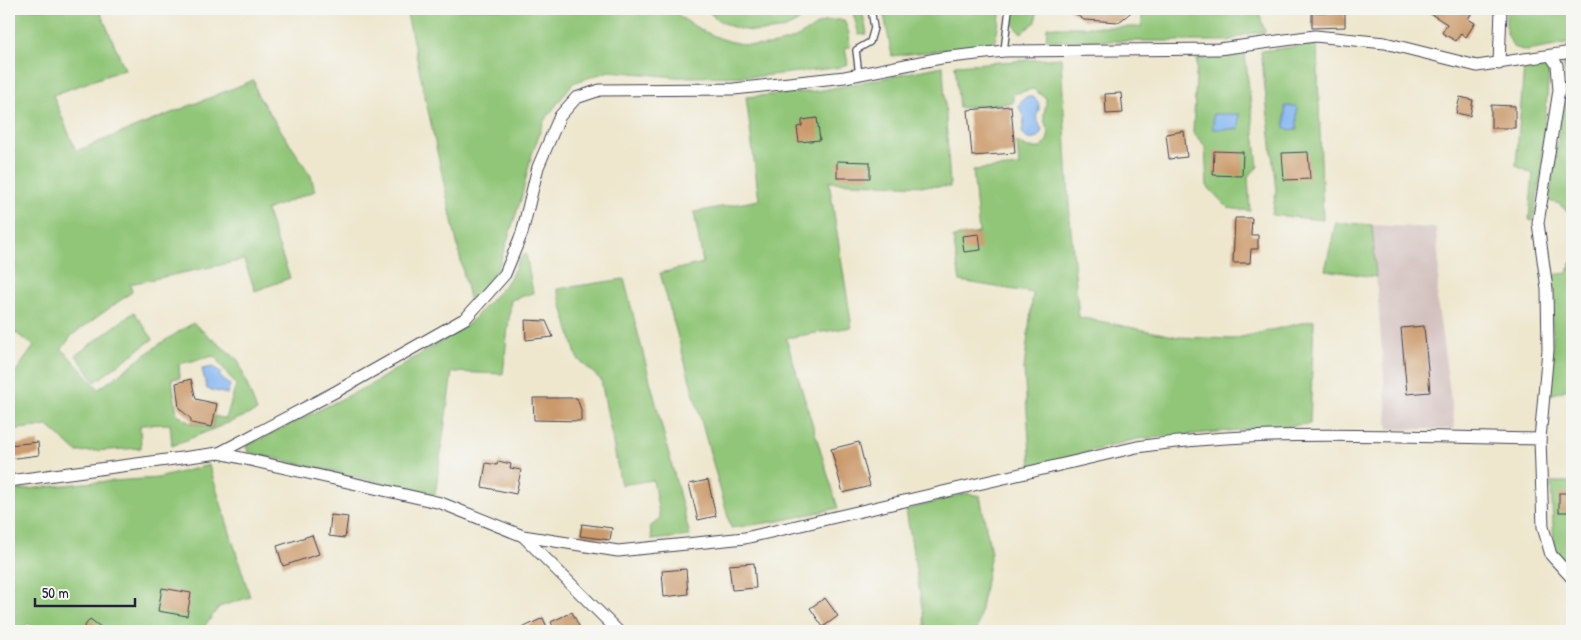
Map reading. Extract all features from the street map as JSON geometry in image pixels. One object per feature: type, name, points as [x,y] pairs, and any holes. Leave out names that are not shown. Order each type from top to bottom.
[{"type":"street","points":[[1500,64],[1501,9]]},
{"type":"street","points":[[9,481],[219,453],[337,391],[466,318],[505,274],[522,234],[538,167],[560,116],[576,98],[600,90],[734,89],[859,75],[941,58],[1004,51],[1219,49],[1315,36],[1385,43],[1477,66],[1572,52]]},
{"type":"street","points":[[1552,56],[1557,65],[1559,90],[1538,224],[1548,297],[1548,350],[1540,439],[1543,527],[1551,556],[1572,578]]},
{"type":"street","points":[[219,453],[441,503],[523,536],[618,550],[745,538],[1121,450],[1170,442],[1333,433],[1375,436],[1540,439]]},
{"type":"street","points":[[523,536],[618,631]]},
{"type":"lane","points":[[859,75],[856,50],[870,42],[874,28],[871,9]]},
{"type":"lane","points":[[1004,51],[1008,9]]},
{"type":"shaded area","points":[[1372,225],[1436,228],[1439,265],[1437,300],[1455,429],[1388,429]]},
{"type":"green space","points":[[9,9],[99,9],[125,69],[53,95],[76,151],[254,80],[257,94],[311,176],[315,191],[266,210],[290,278],[255,291],[244,260],[130,284],[132,292],[72,335],[62,349],[99,389],[161,343],[193,323],[238,360],[257,411],[172,446],[170,424],[140,425],[141,448],[77,452],[48,426],[9,430],[9,381],[34,346],[9,328]],"holes":[[[214,356],[236,385],[226,419],[215,416],[212,428],[190,423],[177,414],[172,379],[180,378],[179,364]]]},
{"type":"green space","points":[[406,9],[671,9],[698,28],[729,41],[746,45],[779,43],[795,38],[822,23],[844,20],[849,33],[850,47],[845,48],[848,64],[836,68],[761,76],[677,77],[609,71],[573,83],[544,121],[531,157],[521,199],[498,269],[470,303]]},
{"type":"green space","points":[[707,9],[808,9],[801,19],[790,26],[776,30],[760,31],[744,30],[729,26],[716,19]]},
{"type":"green space","points":[[848,9],[862,9],[867,34],[859,35],[853,13]]},
{"type":"green space","points":[[883,9],[1001,9],[995,44],[892,56]]},
{"type":"green space","points":[[1013,9],[1037,9],[1036,22],[1021,33],[1012,23]]},
{"type":"green space","points":[[1143,9],[1258,9],[1265,32],[1247,34],[1228,41],[1046,41],[1047,27],[1141,27]]},
{"type":"green space","points":[[1506,9],[1572,9],[1572,43],[1527,51],[1513,47],[1506,31]]},
{"type":"green space","points":[[1317,44],[1323,220],[1272,215],[1276,191],[1261,51]]},
{"type":"green space","points":[[1245,54],[1258,167],[1248,176],[1250,211],[1228,208],[1207,186],[1205,146],[1193,133],[1197,59]]},
{"type":"green space","points":[[1572,57],[1572,215],[1559,204],[1549,201],[1562,108],[1568,89],[1563,59]]},
{"type":"green space","points":[[1061,58],[1070,219],[1079,317],[1179,337],[1233,339],[1314,320],[1310,424],[1137,439],[1031,467],[1024,369],[1033,293],[960,281],[953,237],[979,233],[973,170],[1019,166],[1017,142],[1028,148],[1042,148],[1048,138],[1044,118],[1046,98],[1033,89],[1013,94],[1013,103],[959,108],[955,65]]},
{"type":"green space","points":[[1546,63],[1549,70],[1541,175],[1533,220],[1529,219],[1533,174],[1516,166],[1524,66]]},
{"type":"green space","points":[[943,66],[950,187],[829,182],[852,327],[786,338],[838,508],[779,521],[731,528],[660,273],[703,263],[694,212],[759,200],[746,97],[818,91]]},
{"type":"green space","points":[[1336,222],[1372,225],[1376,277],[1325,270]]},
{"type":"green space","points":[[526,254],[533,293],[511,300],[503,374],[452,372],[435,495],[248,452],[246,446],[372,384],[469,324],[509,280],[520,258]]},
{"type":"green space","points":[[1572,261],[1572,388],[1550,395],[1553,352],[1551,275],[1567,273]]},
{"type":"green space","points":[[624,279],[690,536],[652,540],[650,527],[660,519],[653,480],[621,485],[601,380],[577,358],[557,289]]},
{"type":"green space","points":[[134,312],[153,339],[95,382],[76,355]]},
{"type":"green space","points":[[209,465],[250,597],[219,607],[201,631],[38,631],[28,623],[22,631],[9,631],[9,491],[158,478]]},
{"type":"green space","points":[[1551,482],[1572,482],[1572,572],[1554,548]]},
{"type":"green space","points":[[967,493],[980,496],[991,553],[977,631],[926,631],[906,510]]},
{"type":"water","points":[[1026,97],[1033,97],[1039,106],[1036,117],[1042,130],[1038,137],[1033,139],[1027,138],[1022,133],[1024,119],[1019,107],[1021,101]]},
{"type":"water","points":[[1285,106],[1297,106],[1297,130],[1285,129]]},
{"type":"water","points":[[1213,114],[1239,114],[1239,129],[1213,129]]},
{"type":"water","points":[[213,367],[221,373],[219,376],[230,385],[227,394],[207,389],[202,369]]},
{"type":"building","points":[[1068,9],[1135,9],[1119,22],[1084,20]]},
{"type":"building","points":[[1334,9],[1345,9],[1345,27],[1312,28],[1312,12],[1334,12]]},
{"type":"building","points":[[1423,9],[1474,9],[1468,19],[1475,23],[1466,37],[1461,33],[1456,41],[1442,33],[1447,24]]},
{"type":"building","points":[[1121,93],[1123,113],[1106,114],[1105,94]]},
{"type":"building","points":[[1460,97],[1473,100],[1470,116],[1456,113]]},
{"type":"building","points":[[1491,105],[1515,106],[1515,128],[1491,128]]},
{"type":"building","points":[[1011,106],[1015,153],[972,156],[968,110]]},
{"type":"building","points":[[817,118],[820,140],[799,142],[797,127],[802,126],[802,120]]},
{"type":"building","points":[[1184,131],[1187,157],[1169,159],[1166,134]]},
{"type":"building","points":[[1214,151],[1243,152],[1242,176],[1213,175]]},
{"type":"building","points":[[1308,152],[1310,179],[1284,180],[1282,153]]},
{"type":"building","points":[[837,161],[870,162],[870,178],[837,178]]},
{"type":"building","points":[[1235,218],[1252,218],[1251,235],[1258,235],[1258,249],[1251,249],[1250,263],[1233,263]]},
{"type":"building","points":[[979,234],[981,250],[964,252],[962,236]]},
{"type":"building","points":[[525,320],[546,321],[553,337],[526,340]]},
{"type":"building","points":[[1424,326],[1430,392],[1407,394],[1401,328]]},
{"type":"building","points":[[191,379],[196,399],[217,404],[212,427],[191,423],[191,419],[179,408],[176,383]]},
{"type":"building","points":[[533,398],[577,398],[581,410],[581,421],[534,420]]},
{"type":"building","points":[[38,442],[39,455],[9,459],[9,445]]},
{"type":"building","points":[[859,442],[870,486],[843,493],[831,449]]},
{"type":"building","points":[[498,461],[511,464],[510,468],[521,470],[516,494],[482,487],[486,463],[497,465]]},
{"type":"building","points":[[708,480],[716,516],[698,520],[689,484]]},
{"type":"building","points":[[1559,493],[1572,493],[1572,512],[1559,512]]},
{"type":"building","points":[[331,515],[348,517],[345,538],[329,536]]},
{"type":"building","points":[[582,524],[612,528],[610,540],[580,536]]},
{"type":"building","points":[[312,535],[319,554],[283,566],[277,546]]},
{"type":"building","points":[[754,563],[756,588],[732,590],[729,565]]},
{"type":"building","points":[[686,569],[688,594],[664,597],[662,571]]},
{"type":"building","points":[[162,588],[191,593],[187,616],[158,611]]},
{"type":"building","points":[[825,598],[838,616],[823,627],[810,608]]},
{"type":"building","points":[[572,612],[580,628],[573,631],[555,631],[551,622]]},
{"type":"building","points":[[543,618],[547,627],[539,631],[516,631]]},
{"type":"building","points":[[90,619],[106,631],[81,631]]}]
